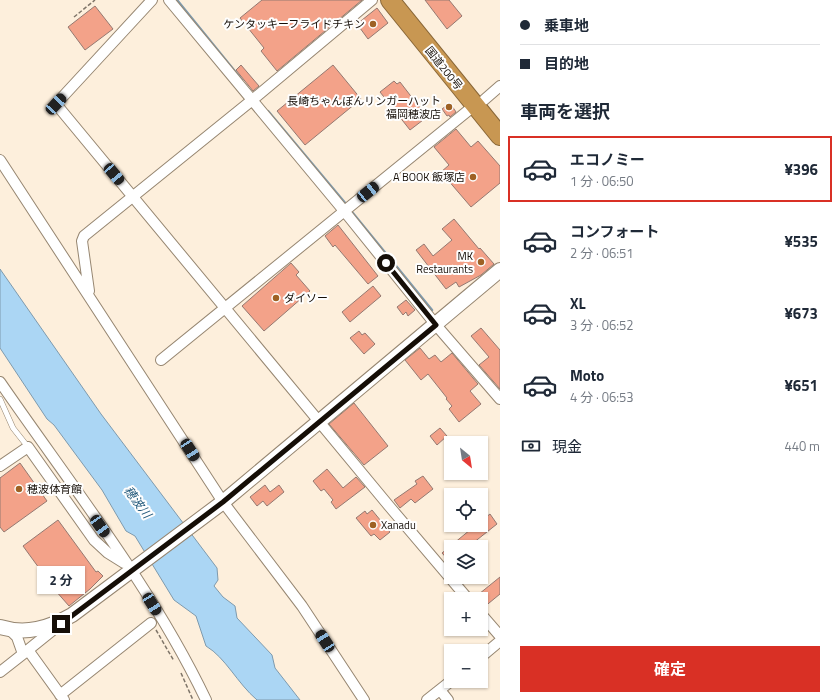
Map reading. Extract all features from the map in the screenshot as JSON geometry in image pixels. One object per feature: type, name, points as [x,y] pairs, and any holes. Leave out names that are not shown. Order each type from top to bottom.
[{"type":"highway","name":"国道200号","points":[[390,0],[479,102],[500,119]]},
{"type":"highway","name":"国道200号","points":[[402,0],[479,102],[500,136]]},
{"type":"street","points":[[152,0],[56,104],[227,308],[403,523],[462,592]]},
{"type":"street","points":[[169,0],[251,101],[345,212],[436,325],[500,399]]},
{"type":"street","points":[[89,295],[82,241],[84,236],[251,101],[372,0]]},
{"type":"street","points":[[161,360],[500,86]]},
{"type":"street","points":[[0,160],[223,502],[302,606],[364,700]]},
{"type":"street","points":[[0,672],[131,568],[223,502],[500,270]]},
{"type":"street","points":[[0,382],[131,568],[192,671],[206,700]]},
{"type":"street","points":[[0,466],[28,447],[94,540],[108,553],[131,568]]},
{"type":"street","points":[[5,628],[37,630],[55,625],[72,615]]},
{"type":"street","points":[[488,622],[500,636]]},
{"type":"street","points":[[5,628],[16,637],[25,652],[62,698],[151,623]]},
{"type":"street","points":[[488,651],[500,641]]},
{"type":"street","points":[[427,700],[444,687]]},
{"type":"street","points":[[440,690],[448,700]]},
{"type":"lane","points":[[0,398],[13,428],[28,447]]},
{"type":"path","points":[[74,17],[95,0]]},
{"type":"water","name":"穂波川","points":[[0,269],[101,414],[217,568],[218,580],[214,586],[223,597],[235,606],[237,618],[272,655],[275,668],[300,700],[257,700],[243,686],[220,657],[206,646],[196,616],[174,600],[135,536],[126,531],[102,490],[54,425],[47,419],[0,348]]},
{"type":"building","points":[[262,0],[362,0],[277,71],[261,51],[264,48],[240,18]]},
{"type":"building","points":[[425,0],[449,0],[462,16],[447,29]]},
{"type":"building","points":[[95,6],[113,29],[85,50],[68,27]]},
{"type":"building","name":"ケンタッキーフライドチキン","points":[[377,8],[388,23],[368,39],[357,24]]},
{"type":"building","points":[[241,65],[259,86],[253,91],[236,70]]},
{"type":"building","points":[[333,65],[361,99],[305,145],[277,111]]},
{"type":"building","points":[[394,81],[397,84],[400,82],[427,117],[410,130],[380,92]]},
{"type":"building","name":"長崎ちゃんぽんリンガーハット 福岡穂波店","points":[[450,103],[456,112],[450,117],[449,115],[447,116],[442,109]]},
{"type":"building","name":"A BOOK 飯塚店","points":[[456,129],[471,147],[478,141],[500,166],[500,183],[471,207],[441,172],[449,165],[434,147]]},
{"type":"building","points":[[454,219],[479,249],[480,248],[494,264],[481,275],[459,287],[456,282],[446,289],[416,250],[424,244],[433,256],[452,240],[442,229]]},
{"type":"building","points":[[338,225],[378,276],[368,284],[335,245],[333,247],[325,236]]},
{"type":"building","name":"ダイソー","points":[[291,263],[299,272],[296,275],[310,291],[264,331],[242,306]]},
{"type":"building","points":[[373,286],[381,296],[350,322],[342,312]]},
{"type":"building","points":[[406,300],[415,310],[408,316],[406,312],[403,315],[397,307]]},
{"type":"building","points":[[481,328],[500,350],[500,389],[479,365],[489,357],[471,336]]},
{"type":"building","points":[[359,331],[362,335],[365,333],[375,344],[364,354],[350,338]]},
{"type":"building","points":[[420,348],[429,359],[435,355],[441,362],[452,353],[478,384],[470,391],[481,404],[459,422],[449,409],[452,406],[446,399],[447,398],[428,374],[421,380],[405,360]]},
{"type":"building","points":[[354,403],[388,446],[364,465],[329,424]]},
{"type":"building","points":[[440,428],[447,436],[444,436],[444,439],[437,445],[430,436]]},
{"type":"building","name":"穂波体育館","points":[[20,463],[47,501],[4,532],[0,527],[0,478]]},
{"type":"building","points":[[327,469],[343,488],[356,477],[365,487],[336,509],[331,502],[333,500],[324,489],[321,491],[313,481]]},
{"type":"building","points":[[423,476],[433,489],[415,503],[411,499],[400,508],[394,500],[417,484],[415,481]]},
{"type":"building","points":[[265,485],[270,492],[279,485],[284,492],[267,506],[263,501],[257,506],[250,497]]},
{"type":"building","name":"Xanadu","points":[[372,510],[390,532],[380,540],[374,534],[371,536],[356,518],[365,511],[367,514]]},
{"type":"building","points":[[490,514],[497,524],[488,531],[488,516]]},
{"type":"building","points":[[58,520],[96,572],[98,571],[103,576],[69,606],[55,590],[23,546]]},
{"type":"building","points":[[468,532],[487,532],[477,540],[458,540]]},
{"type":"building","points":[[500,577],[500,594],[488,604],[488,592],[481,592]]},
{"type":"waterway","points":[[177,0],[242,80]]},
{"type":"waterway","points":[[268,111],[346,204]]},
{"type":"waterway","points":[[352,212],[432,310]]},
{"type":"place","name":"ケンタッキーフライドチキン","points":[[373,24]]},
{"type":"place","name":"長崎ちゃんぽんリンガーハット 福岡穂波店","points":[[449,107]]},
{"type":"place","name":"A BOOK 飯塚店","points":[[473,177]]},
{"type":"place","name":"MK Restaurants","points":[[481,262]]},
{"type":"place","name":"ダイソー","points":[[276,298]]},
{"type":"place","name":"穂波体育館","points":[[19,489]]},
{"type":"place","name":"Xanadu","points":[[373,525]]},
{"type":"route","points":[[61,624],[223,502],[436,325],[386,263]]}]
